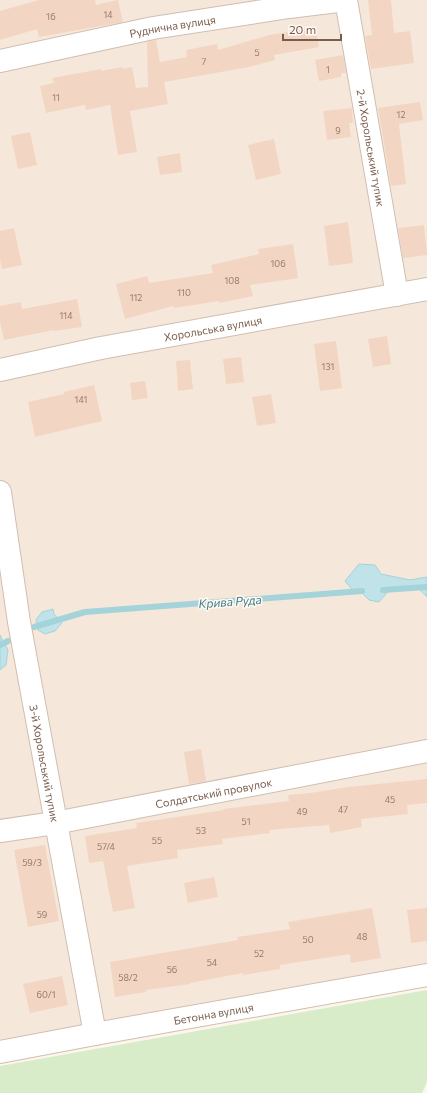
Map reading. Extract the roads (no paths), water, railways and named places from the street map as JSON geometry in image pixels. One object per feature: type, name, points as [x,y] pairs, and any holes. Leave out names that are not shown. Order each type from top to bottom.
[{"type":"street","name":"Руднична вулиця","points":[[0,61],[153,28],[289,7],[346,0]]},
{"type":"street","name":"2-й Хорольський тупик","points":[[346,0],[397,295]]},
{"type":"street","name":"Хорольська вулиця","points":[[0,370],[101,348],[427,289]]},
{"type":"street","name":"3-й Хорольський тупик","points":[[0,492],[19,622],[55,823],[96,1034]]},
{"type":"street","name":"Солдатський провулок","points":[[0,831],[55,823],[427,751]]},
{"type":"street","name":"Бетонна вулиця","points":[[0,1052],[427,975]]},
{"type":"water","points":[[359,564],[375,565],[381,574],[410,580],[427,577],[427,597],[419,589],[403,586],[391,588],[379,602],[369,600],[361,592],[355,593],[345,581]]},
{"type":"water","points":[[53,609],[54,614],[62,623],[55,631],[45,634],[38,630],[36,620],[42,612]]},
{"type":"water","points":[[0,635],[8,650],[6,665],[0,670]]},
{"type":"waterway","name":"Крива Руда","points":[[383,590],[427,587]]},
{"type":"waterway","name":"Крива Руда","points":[[34,627],[85,612],[362,591]]},
{"type":"waterway","name":"Крива Руда","points":[[0,645],[8,641]]}]
